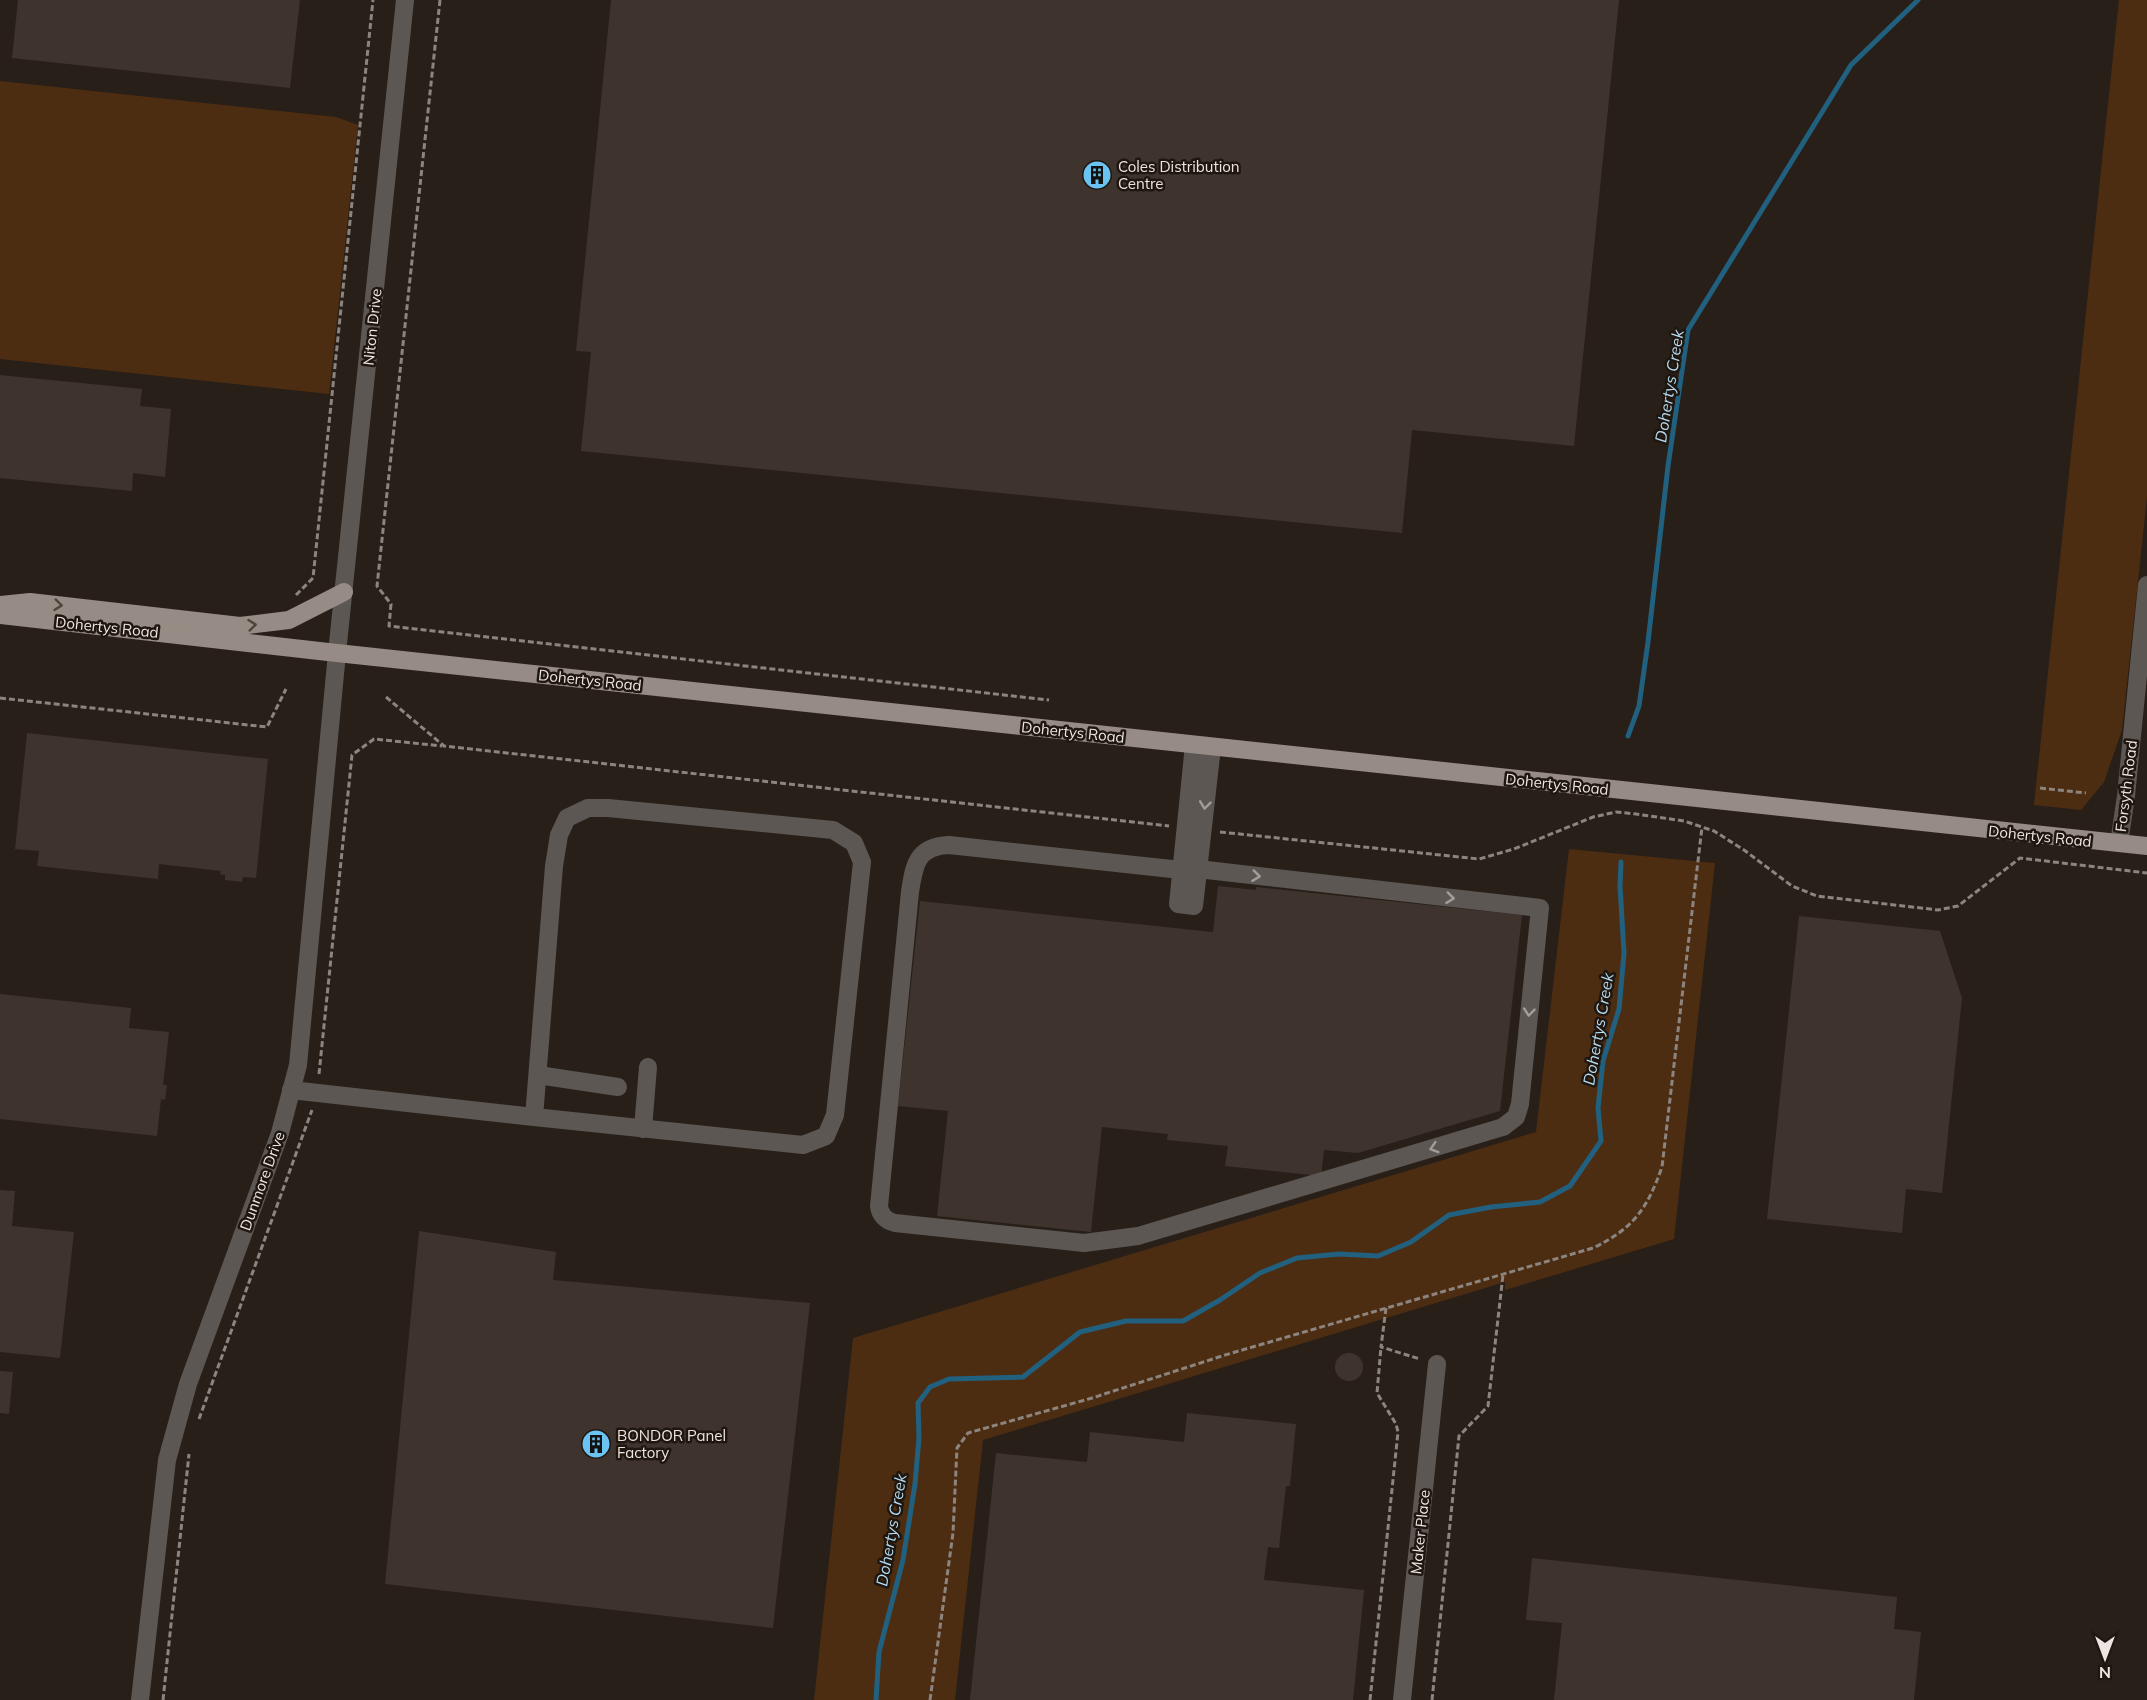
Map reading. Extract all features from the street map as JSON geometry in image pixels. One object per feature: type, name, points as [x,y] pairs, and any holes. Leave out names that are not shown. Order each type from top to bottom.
[{"type":"main road","points":[[0,605],[30,602],[240,626],[289,621],[344,592]]},
{"type":"main road","name":"Dohertys Road","points":[[0,615],[2147,846]]},
{"type":"street","name":"Niton Drive","points":[[338,653],[405,0]]},
{"type":"street","name":"Forsyth Road","points":[[2119,843],[2126,796],[2147,585]]},
{"type":"street","name":"Dunmore Drive","points":[[140,1700],[167,1460],[188,1384],[280,1134],[298,1065],[338,653]]},
{"type":"street","points":[[1190,870],[1203,746]]},
{"type":"street","points":[[291,1090],[534,1117],[643,1129],[803,1145],[826,1136],[835,1115],[862,862],[854,843],[833,830],[608,808],[588,808],[567,818],[559,835],[554,866],[534,1117]]},
{"type":"street","points":[[949,845],[1190,870],[1540,908],[1520,1104],[1516,1117],[1503,1127],[1138,1236],[1108,1241],[1084,1243],[1055,1240],[895,1222],[884,1217],[879,1206],[910,892],[914,866],[920,856],[932,848],[949,845]]},
{"type":"street","points":[[643,1129],[648,1066]]},
{"type":"street","points":[[538,1076],[618,1087]]},
{"type":"street","name":"Maker Place","points":[[1402,1700],[1437,1364]]},
{"type":"path","points":[[291,600],[313,578],[373,0]]},
{"type":"path","points":[[440,0],[377,586],[391,604],[389,626],[1049,700]]},
{"type":"path","points":[[0,698],[267,727],[286,689]]},
{"type":"path","points":[[386,697],[444,746],[1456,858],[1479,859],[1514,849],[1593,816],[1616,813],[1683,821],[1714,831],[1792,886],[1817,896],[1938,910],[1958,906],[2020,858],[2147,873]]},
{"type":"path","points":[[2040,788],[2086,793]]},
{"type":"path","points":[[930,1700],[953,1533],[957,1448],[968,1433],[1092,1398],[1225,1355],[1593,1248],[1617,1237],[1637,1218],[1652,1195],[1662,1167],[1702,827]]},
{"type":"path","points":[[1432,1700],[1459,1436],[1488,1406],[1503,1275]]},
{"type":"path","points":[[1370,1700],[1398,1432],[1396,1424],[1377,1393],[1386,1308]]},
{"type":"path","points":[[1381,1347],[1437,1364]]},
{"type":"shaded area","points":[[2119,0],[2147,0],[2147,497],[2122,730],[2104,782],[2081,810],[2034,805]]},
{"type":"shaded area","points":[[0,81],[336,117],[358,125],[329,394],[0,359]]},
{"type":"shaded area","points":[[1569,849],[1715,863],[1674,1239],[1505,1290],[1505,1282],[983,1440],[955,1700],[814,1700],[853,1338],[1536,1132]]},
{"type":"building","points":[[18,0],[300,0],[290,88],[12,58]]},
{"type":"building","name":"Coles Distribution Centre","points":[[611,0],[1619,0],[1574,446],[1412,430],[1402,533],[581,451],[591,352],[576,351]]},
{"type":"building","points":[[0,375],[142,389],[140,406],[171,409],[165,477],[133,473],[132,491],[0,478]]},
{"type":"building","points":[[27,733],[268,759],[256,878],[243,877],[242,882],[225,880],[225,875],[220,874],[221,871],[159,864],[158,879],[37,866],[39,851],[15,849]]},
{"type":"building","points":[[1218,886],[1256,890],[1256,887],[1522,915],[1500,1111],[1358,1153],[1324,1150],[1321,1176],[1225,1166],[1228,1146],[1167,1140],[1168,1134],[1102,1127],[1091,1232],[937,1216],[948,1111],[898,1106],[920,901],[1213,932]]},
{"type":"building","points":[[1799,916],[1940,931],[1962,998],[1942,1193],[1906,1189],[1902,1233],[1767,1219]]},
{"type":"building","points":[[0,994],[131,1008],[129,1028],[169,1032],[163,1085],[167,1085],[165,1100],[161,1099],[157,1136],[0,1119]]},
{"type":"building","points":[[0,1190],[15,1191],[12,1226],[74,1232],[60,1358],[0,1352]]},
{"type":"building","name":"BONDOR Panel Factory","points":[[419,1231],[556,1252],[553,1280],[810,1303],[773,1628],[385,1584]]},
{"type":"building","points":[[1349,1353],[1359,1357],[1363,1367],[1359,1377],[1349,1381],[1339,1377],[1335,1367],[1339,1357]]},
{"type":"building","points":[[0,1371],[13,1372],[9,1414],[0,1413]]},
{"type":"building","points":[[1187,1413],[1296,1424],[1290,1486],[1286,1486],[1279,1548],[1268,1547],[1264,1580],[1364,1590],[1353,1700],[970,1700],[996,1453],[1087,1462],[1090,1432],[1184,1442]]},
{"type":"building","points":[[1532,1558],[1897,1597],[1894,1629],[1921,1632],[1914,1700],[1554,1700],[1562,1623],[1526,1620]]},
{"type":"waterway","name":"Dohertys Creek","points":[[1628,736],[1639,706],[1668,466],[1688,330],[1851,65],[1918,0]]},
{"type":"waterway","name":"Dohertys Creek","points":[[876,1700],[879,1652],[903,1560],[915,1484],[919,1438],[918,1403],[930,1387],[949,1379],[1023,1377],[1080,1332],[1126,1321],[1183,1321],[1260,1273],[1297,1258],[1339,1254],[1378,1256],[1411,1242],[1449,1215],[1491,1207],[1540,1202],[1570,1186],[1601,1141],[1598,1108],[1603,1061],[1619,1009],[1624,953],[1621,862]]},
{"type":"place","name":"Coles Distribution Centre","points":[[1097,175]]},
{"type":"place","name":"BONDOR Panel Factory","points":[[596,1444]]}]
